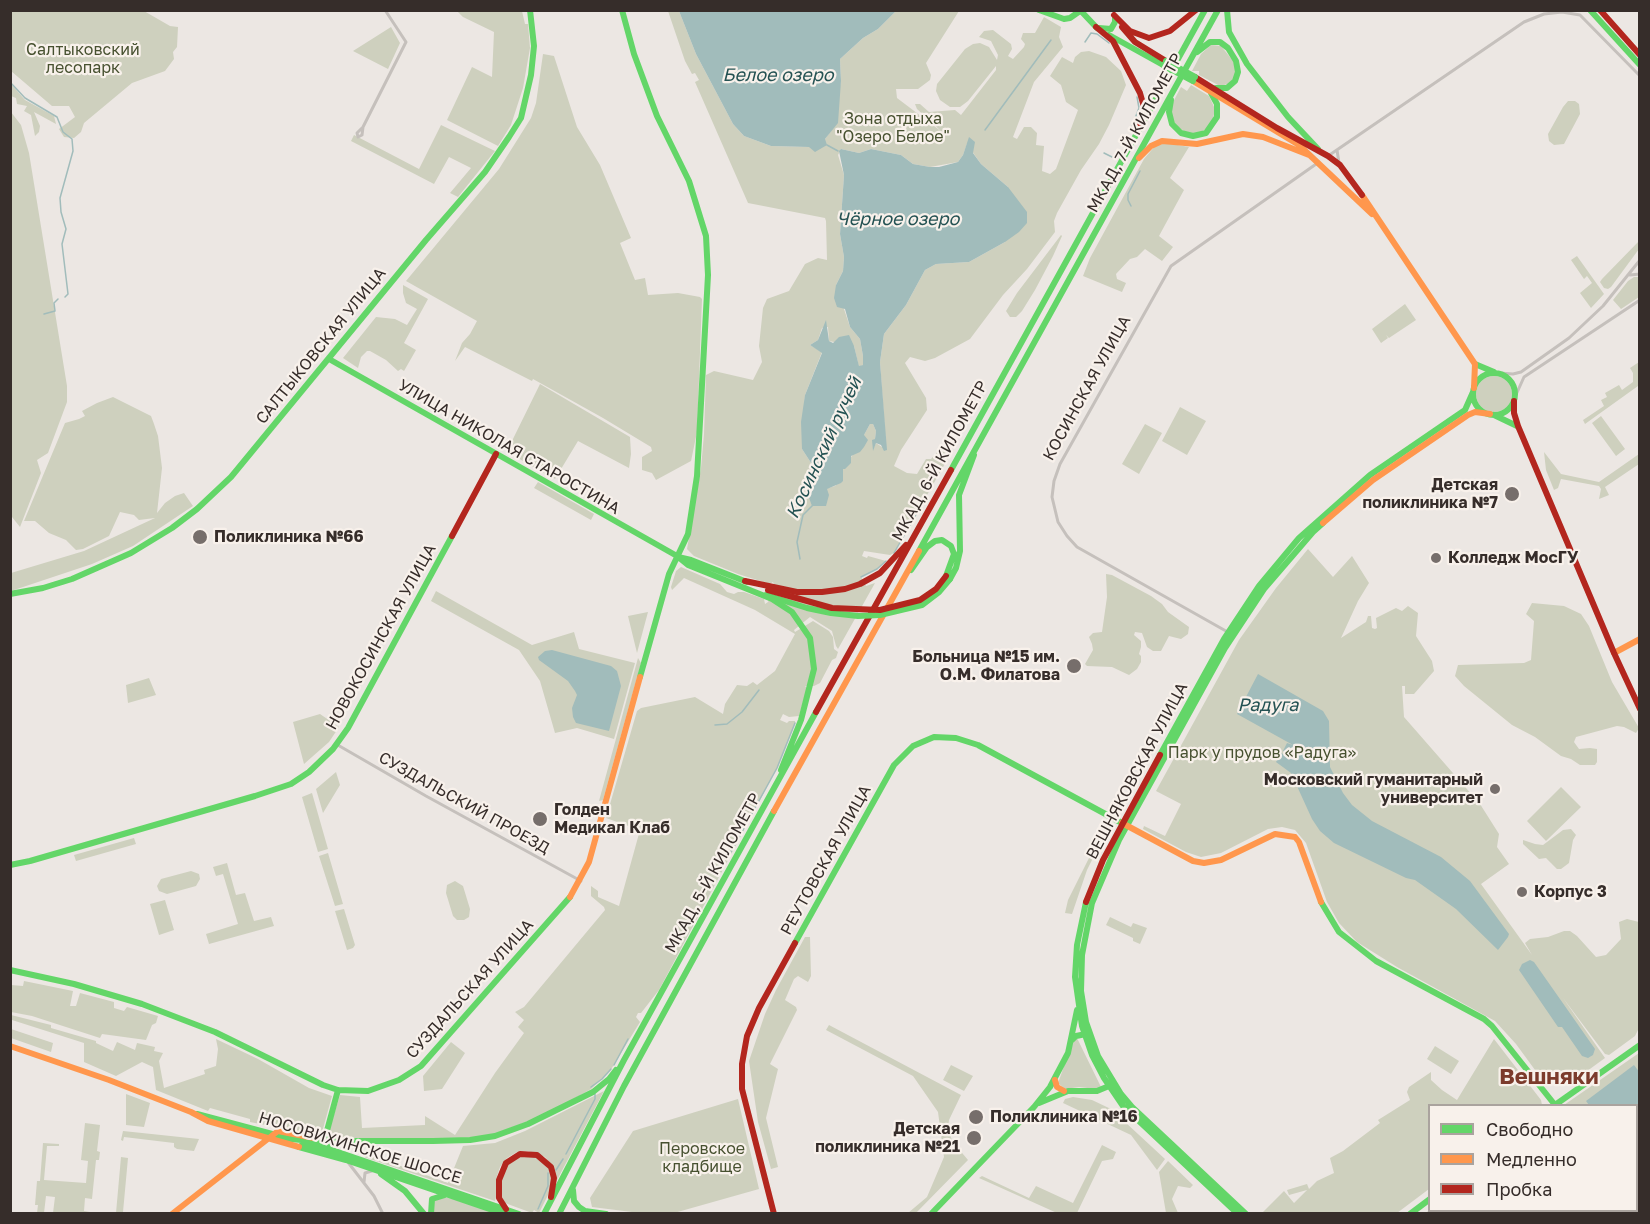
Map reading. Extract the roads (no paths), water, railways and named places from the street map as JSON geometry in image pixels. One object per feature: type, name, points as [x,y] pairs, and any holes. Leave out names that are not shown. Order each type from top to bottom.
[{"type":"main road","name":"САЛТЫКОВСКАЯ УЛИЦА","points":[[11,594],[50,586],[96,570],[131,553],[172,528],[197,509],[231,477],[484,172],[517,124],[525,104],[534,56],[530,10]]},
{"type":"main road","name":"СУЗДАЛЬСКАЯ УЛИЦА","points":[[10,970],[90,988],[164,1011],[213,1031],[318,1083],[338,1090],[360,1092],[378,1088],[407,1076],[421,1066],[561,908],[581,881],[589,862],[613,780],[669,574],[688,534],[697,476],[708,275],[708,248],[700,214],[689,181],[657,116],[627,32],[622,10]]},
{"type":"main road","points":[[1039,10],[1053,17],[1064,19],[1080,11],[1113,41],[1143,101],[1143,113],[1134,138]]},
{"type":"main road","points":[[1113,13],[1130,31],[1149,38],[1162,35],[1196,10]]},
{"type":"main road","name":"МКАД, 7-Й КИЛОМЕТР","points":[[1065,263],[1204,10]]},
{"type":"main road","name":"МКАД, 7-Й КИЛОМЕТР","points":[[1076,269],[1218,10]]},
{"type":"main road","points":[[1227,10],[1229,32],[1247,64],[1288,117],[1321,152]]},
{"type":"main road","points":[[1600,10],[1640,55]]},
{"type":"main road","points":[[1591,12],[1640,65]]},
{"type":"main road","points":[[1096,27],[1103,30],[1111,29],[1115,22],[1113,13]]},
{"type":"main road","points":[[1113,13],[1135,42],[1164,63]]},
{"type":"main road","points":[[1096,27],[1194,79],[1340,165],[1359,197],[1475,364],[1510,380],[1515,390],[1514,413],[1518,426],[1640,709]]},
{"type":"main road","points":[[1191,59],[1198,50],[1210,42],[1224,44],[1232,54],[1238,66],[1235,81],[1223,89],[1208,87]]},
{"type":"main road","points":[[1173,92],[1169,112],[1172,124],[1181,133],[1193,136],[1206,133],[1217,117],[1217,104],[1208,87]]},
{"type":"main road","points":[[1208,87],[1295,142],[1359,197]]},
{"type":"main road","points":[[1134,163],[1151,146],[1162,141],[1197,144],[1243,134],[1263,137],[1316,160]]},
{"type":"main road","name":"КОСИНСКАЯ УЛИЦА","points":[[1316,160],[1328,156]]},
{"type":"main road","name":"МКАД, 6-Й КИЛОМЕТР","points":[[839,672],[1065,263]]},
{"type":"main road","name":"МКАД, 6-Й КИЛОМЕТР","points":[[849,677],[1076,269]]},
{"type":"main road","name":"УЛИЦА НИКОЛАЯ СТАРОСТИНА","points":[[329,359],[677,556]]},
{"type":"main road","points":[[1475,364],[1476,404],[1491,414],[1518,426]]},
{"type":"main road","points":[[1474,390],[1481,377],[1497,373]]},
{"type":"main road","name":"ВЕШНЯКОВСКАЯ УЛИЦА","points":[[1238,1214],[1154,1132],[1111,1084],[1087,1034],[1078,1006],[1075,968],[1080,925],[1087,899],[1124,825],[1259,586],[1299,538],[1363,485],[1465,411],[1474,390]]},
{"type":"main road","points":[[1491,414],[1507,410],[1515,399]]},
{"type":"main road","name":"ВЕШНЯКОВСКАЯ УЛИЦА","points":[[1384,469],[1466,416],[1475,412],[1491,414]]},
{"type":"main road","points":[[677,556],[823,612],[873,615],[901,611],[922,604],[939,592],[957,564],[960,546],[958,505],[979,444]]},
{"type":"main road","name":"НОВОКОСИНСКАЯ УЛИЦА","points":[[10,865],[284,786],[309,772],[336,744],[360,707],[496,454]]},
{"type":"main road","points":[[677,556],[690,566],[736,585],[767,592],[822,592],[850,587],[865,581],[888,565],[920,525]]},
{"type":"main road","points":[[898,591],[924,550],[938,540],[947,543],[953,552],[948,578]]},
{"type":"main road","points":[[767,592],[792,612],[808,633],[814,659],[810,688],[795,737],[767,803]]},
{"type":"main road","points":[[1614,653],[1640,639]]},
{"type":"main road","name":"МКАД, 5-Й КИЛОМЕТР","points":[[548,1204],[624,1060],[839,672]]},
{"type":"main road","name":"МКАД, 5-Й КИЛОМЕТР","points":[[559,1214],[624,1086],[849,677]]},
{"type":"main road","name":"РЕУТОВСКАЯ УЛИЦА","points":[[774,1214],[742,1089],[742,1064],[746,1042],[759,1008],[900,757],[913,746],[930,738],[947,736],[978,745],[1185,858],[1204,863],[1221,860],[1275,834],[1295,837],[1299,842],[1323,907],[1339,932],[1376,961],[1479,1016],[1492,1026],[1553,1104]]},
{"type":"main road","name":"ВЕШНЯКОВСКАЯ УЛИЦА","points":[[1087,1034],[1081,991],[1084,938],[1094,897],[1116,840]]},
{"type":"main road","points":[[1078,1006],[1071,1041],[1056,1077],[1056,1087],[1068,1091],[1096,1091],[1111,1084]]},
{"type":"main road","points":[[1071,1041],[1076,1036],[1087,1034]]},
{"type":"main road","points":[[1555,1104],[1640,1045]]},
{"type":"main road","name":"НОСОВИХИНСКОЕ ШОССЕ","points":[[10,1046],[102,1077],[191,1112],[347,1157],[506,1211]]},
{"type":"main road","points":[[291,1139],[459,1141],[495,1136],[528,1124],[593,1092],[609,1079],[624,1060]]},
{"type":"main road","points":[[931,1214],[1034,1107],[1056,1077]]},
{"type":"main road","points":[[332,1150],[325,1141],[338,1090]]},
{"type":"main road","points":[[1034,1107],[1050,1097],[1068,1091]]},
{"type":"main road","name":"НОСОВИХИНСКОЕ ШОССЕ","points":[[191,1112],[208,1121],[332,1150],[376,1170],[451,1196],[519,1214]]},
{"type":"main road","points":[[172,1214],[278,1131],[325,1141]]},
{"type":"main road","name":"ВЕШНЯКОВСКАЯ УЛИЦА","points":[[1154,1132],[1246,1214]]},
{"type":"main road","points":[[257,1134],[260,1146]]},
{"type":"main road","points":[[506,1211],[499,1198],[500,1173],[509,1159],[526,1153],[542,1158],[551,1167],[554,1183],[544,1214]]},
{"type":"main road","points":[[376,1170],[405,1191],[424,1214]]},
{"type":"main road","points":[[574,1183],[573,1196],[579,1207],[585,1211],[606,1214]]},
{"type":"main road","points":[[431,1214],[432,1199],[441,1195],[451,1196]]},
{"type":"main road","points":[[1410,1214],[1428,1200]]},
{"type":"street","points":[[363,127],[405,42],[385,10]]},
{"type":"street","name":"КОСИНСКАЯ УЛИЦА","points":[[1328,156],[1524,22],[1544,14],[1580,13],[1640,76]]},
{"type":"street","points":[[1337,150],[1340,165]]},
{"type":"street","name":"КОСИНСКАЯ УЛИЦА","points":[[1230,634],[1077,547],[1066,536],[1058,522],[1052,497],[1054,481],[1059,464],[1171,266],[1316,160]]},
{"type":"street","points":[[1497,373],[1521,372],[1569,338],[1603,306],[1640,260]]},
{"type":"street","points":[[1626,278],[1634,273],[1640,274]]},
{"type":"street","points":[[1515,399],[1524,377],[1640,300]]},
{"type":"street","name":"СУЗДАЛЬСКИЙ ПРОЕЗД","points":[[336,744],[581,881]]},
{"type":"street","points":[[347,1157],[374,1196],[383,1214]]},
{"type":"street","points":[[365,1184],[365,1173],[376,1170]]},
{"type":"water","name":"Белое озеро","points":[[679,10],[896,11],[878,29],[863,38],[840,59],[838,123],[825,139],[827,145],[815,152],[809,147],[771,146],[744,136],[733,124],[696,54]]},
{"type":"water","name":"Чёрное озеро","points":[[969,137],[975,142],[973,153],[981,164],[1008,187],[1027,212],[1027,223],[1005,242],[969,262],[936,264],[925,270],[906,305],[884,334],[880,362],[887,450],[884,451],[881,445],[876,443],[873,451],[872,440],[875,439],[876,431],[873,424],[870,424],[864,435],[868,440],[864,447],[860,452],[851,456],[851,463],[843,469],[843,481],[827,489],[829,495],[826,506],[812,506],[808,495],[812,492],[812,483],[817,479],[817,472],[802,449],[801,422],[805,395],[822,353],[810,345],[818,340],[826,320],[829,341],[833,343],[839,337],[849,335],[859,366],[863,365],[860,339],[850,327],[845,309],[837,307],[834,298],[836,285],[843,271],[844,257],[840,234],[844,175],[839,151],[841,149],[859,153],[871,149],[901,155],[913,164],[939,167],[958,162]]},
{"type":"water","points":[[552,650],[611,666],[617,671],[621,686],[609,731],[576,723],[572,708],[577,695],[575,691],[568,681],[538,657],[545,651]]},
{"type":"water","name":"Радуга","points":[[1258,674],[1323,711],[1329,721],[1330,767],[1343,793],[1352,805],[1372,821],[1441,857],[1470,881],[1509,934],[1498,950],[1456,909],[1415,880],[1406,878],[1334,843],[1320,831],[1291,773],[1276,762],[1281,753],[1287,756],[1288,754],[1283,751],[1287,743],[1293,745],[1237,714]]},
{"type":"water","points":[[1530,960],[1534,962],[1595,1049],[1593,1055],[1588,1058],[1582,1056],[1562,1027],[1558,1027],[1519,970],[1522,964]]},
{"type":"water","points":[[1634,1065],[1640,1073],[1639,1176],[1638,1104],[1588,1104],[1586,1101]]},
{"type":"waterway","points":[[1085,42],[1091,33],[1097,34],[1109,43]]},
{"type":"waterway","points":[[985,130],[1051,40]]},
{"type":"waterway","points":[[10,82],[25,98],[57,117],[63,132],[72,139],[73,151],[60,198],[66,229],[62,244],[68,294],[65,297]]},
{"type":"waterway","points":[[1132,126],[1139,108],[1137,97]]},
{"type":"waterway","name":"Косинский ручей","points":[[827,145],[838,151]]},
{"type":"waterway","points":[[1104,153],[1116,159]]},
{"type":"waterway","points":[[1131,206],[1128,194],[1140,171]]},
{"type":"waterway","points":[[44,314],[55,311],[54,303],[58,299]]},
{"type":"waterway","points":[[894,553],[921,502]]},
{"type":"waterway","name":"Косинский ручей","points":[[800,559],[797,542],[803,515],[813,505]]},
{"type":"waterway","points":[[861,577],[877,569],[886,561]]},
{"type":"waterway","name":"Косинский ручей","points":[[715,725],[727,724],[742,712],[759,690]]},
{"type":"waterway","points":[[728,857],[777,768],[795,723]]},
{"type":"waterway","points":[[614,1065],[628,1039]]},
{"type":"waterway","points":[[591,1087],[611,1069]]},
{"type":"waterway","points":[[566,1154],[595,1099],[595,1094]]},
{"type":"waterway","points":[[556,1170],[563,1159]]},
{"type":"waterway","points":[[538,1209],[548,1186],[548,1173]]},
{"type":"place","name":"Детская поликлиника №7","points":[[1512,494]]},
{"type":"place","name":"Поликлиника №66","points":[[200,537]]},
{"type":"place","name":"Колледж МосГУ","points":[[1436,558]]},
{"type":"place","name":"Больница №15 им. О.М. Филатова","points":[[1074,666]]},
{"type":"place","name":"Московский гуманитарный университет","points":[[1495,789]]},
{"type":"place","name":"Голден Медикал Клаб","points":[[540,819]]},
{"type":"place","name":"Корпус 3","points":[[1522,892]]},
{"type":"place","name":"Поликлиника №16","points":[[976,1117]]},
{"type":"place","name":"Детская поликлиника №21","points":[[974,1138]]},
{"type":"district","name":"Вешняки","points":[[1549,1077]]},
{"type":"park label","name":"Салтыковский лесопарк","points":[[83,59]]},
{"type":"park label","name":"Зона отдыха \"Озеро Белое\"","points":[[893,128]]},
{"type":"park label","name":"Парк у прудов «Радуга»","points":[[1262,753]]},
{"type":"park label","name":"Перовское кладбище","points":[[702,1158]]}]
